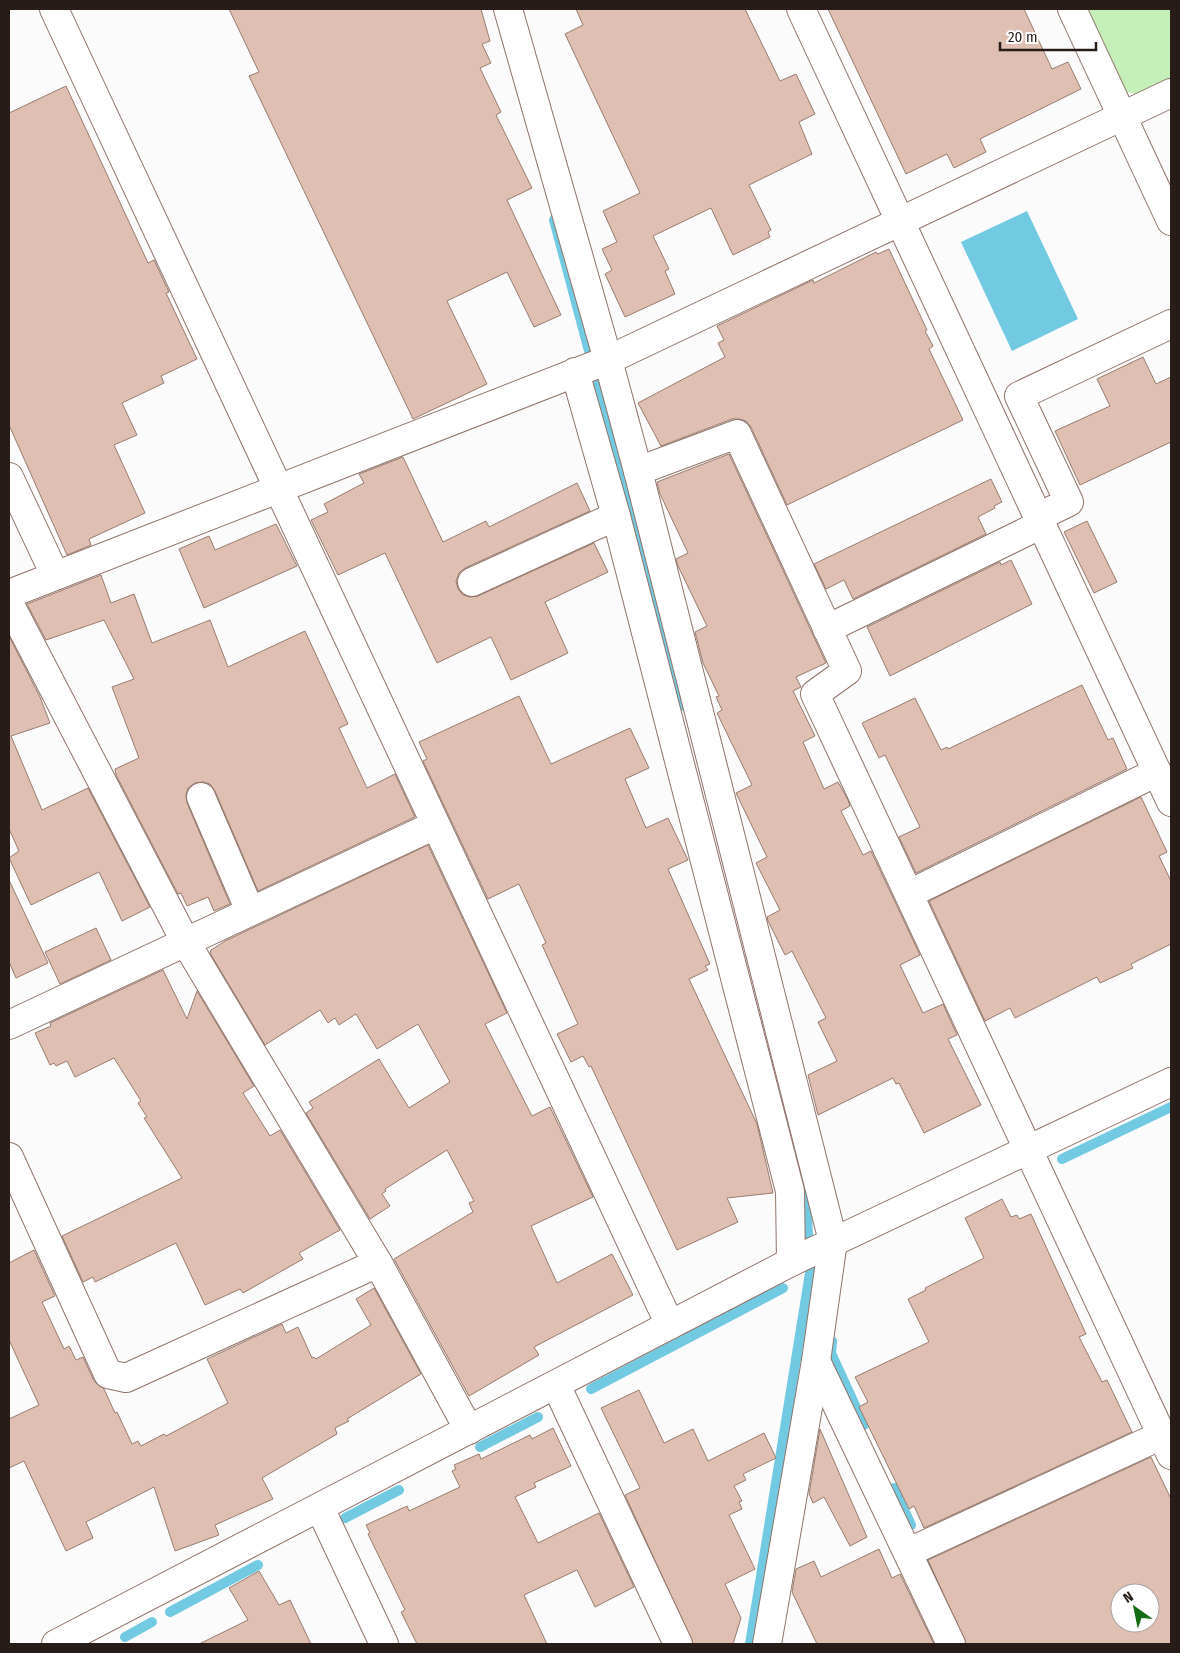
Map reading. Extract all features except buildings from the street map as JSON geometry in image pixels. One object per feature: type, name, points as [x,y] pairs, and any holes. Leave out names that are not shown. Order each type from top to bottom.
[{"type":"street","points":[[54,9],[670,1325]]},
{"type":"street","points":[[508,9],[638,471],[833,1241],[816,1361],[767,1644]]},
{"type":"street","points":[[801,9],[1171,802]]},
{"type":"street","points":[[1072,9],[1171,221]]},
{"type":"street","points":[[9,594],[608,360],[900,220],[1171,94]]},
{"type":"street","points":[[827,629],[1040,520],[1069,502],[1019,396],[1171,324]]},
{"type":"street","points":[[575,372],[616,516],[790,1191],[791,1262]]},
{"type":"street","points":[[638,471],[737,434],[847,671],[815,694],[1030,1149],[1167,1445],[909,1552]]},
{"type":"street","points":[[9,477],[55,575]]},
{"type":"street","points":[[472,582],[616,516]]},
{"type":"street","points":[[9,603],[186,941],[378,1262],[470,1430]]},
{"type":"street","points":[[909,894],[1157,772]]},
{"type":"street","points":[[201,797],[250,911]]},
{"type":"street","points":[[9,1025],[435,825]]},
{"type":"street","points":[[56,1644],[92,1636],[320,1508],[791,1262],[1171,1082]]},
{"type":"street","points":[[9,1157],[108,1374],[126,1378],[378,1262]]},
{"type":"street","points":[[816,1361],[909,1552],[951,1644]]},
{"type":"street","points":[[556,1385],[678,1644]]},
{"type":"street","points":[[320,1508],[384,1644]]},
{"type":"green space","points":[[1082,9],[1171,9],[1171,80],[1139,95],[1120,90]]},
{"type":"water","points":[[1027,211],[1078,319],[1012,351],[961,242]]},
{"type":"waterway","points":[[554,220],[684,706]]},
{"type":"waterway","points":[[1062,1159],[1171,1107]]},
{"type":"waterway","points":[[750,1644],[810,1273],[806,1196],[800,1166]]},
{"type":"waterway","points":[[591,1389],[783,1288]]},
{"type":"waterway","points":[[832,1341],[831,1353],[864,1425]]},
{"type":"waterway","points":[[480,1447],[538,1417]]},
{"type":"waterway","points":[[894,1488],[911,1525]]},
{"type":"waterway","points":[[345,1518],[399,1490]]},
{"type":"waterway","points":[[928,1562],[953,1614]]},
{"type":"waterway","points":[[170,1612],[258,1565]]},
{"type":"waterway","points":[[125,1637],[152,1622]]}]
